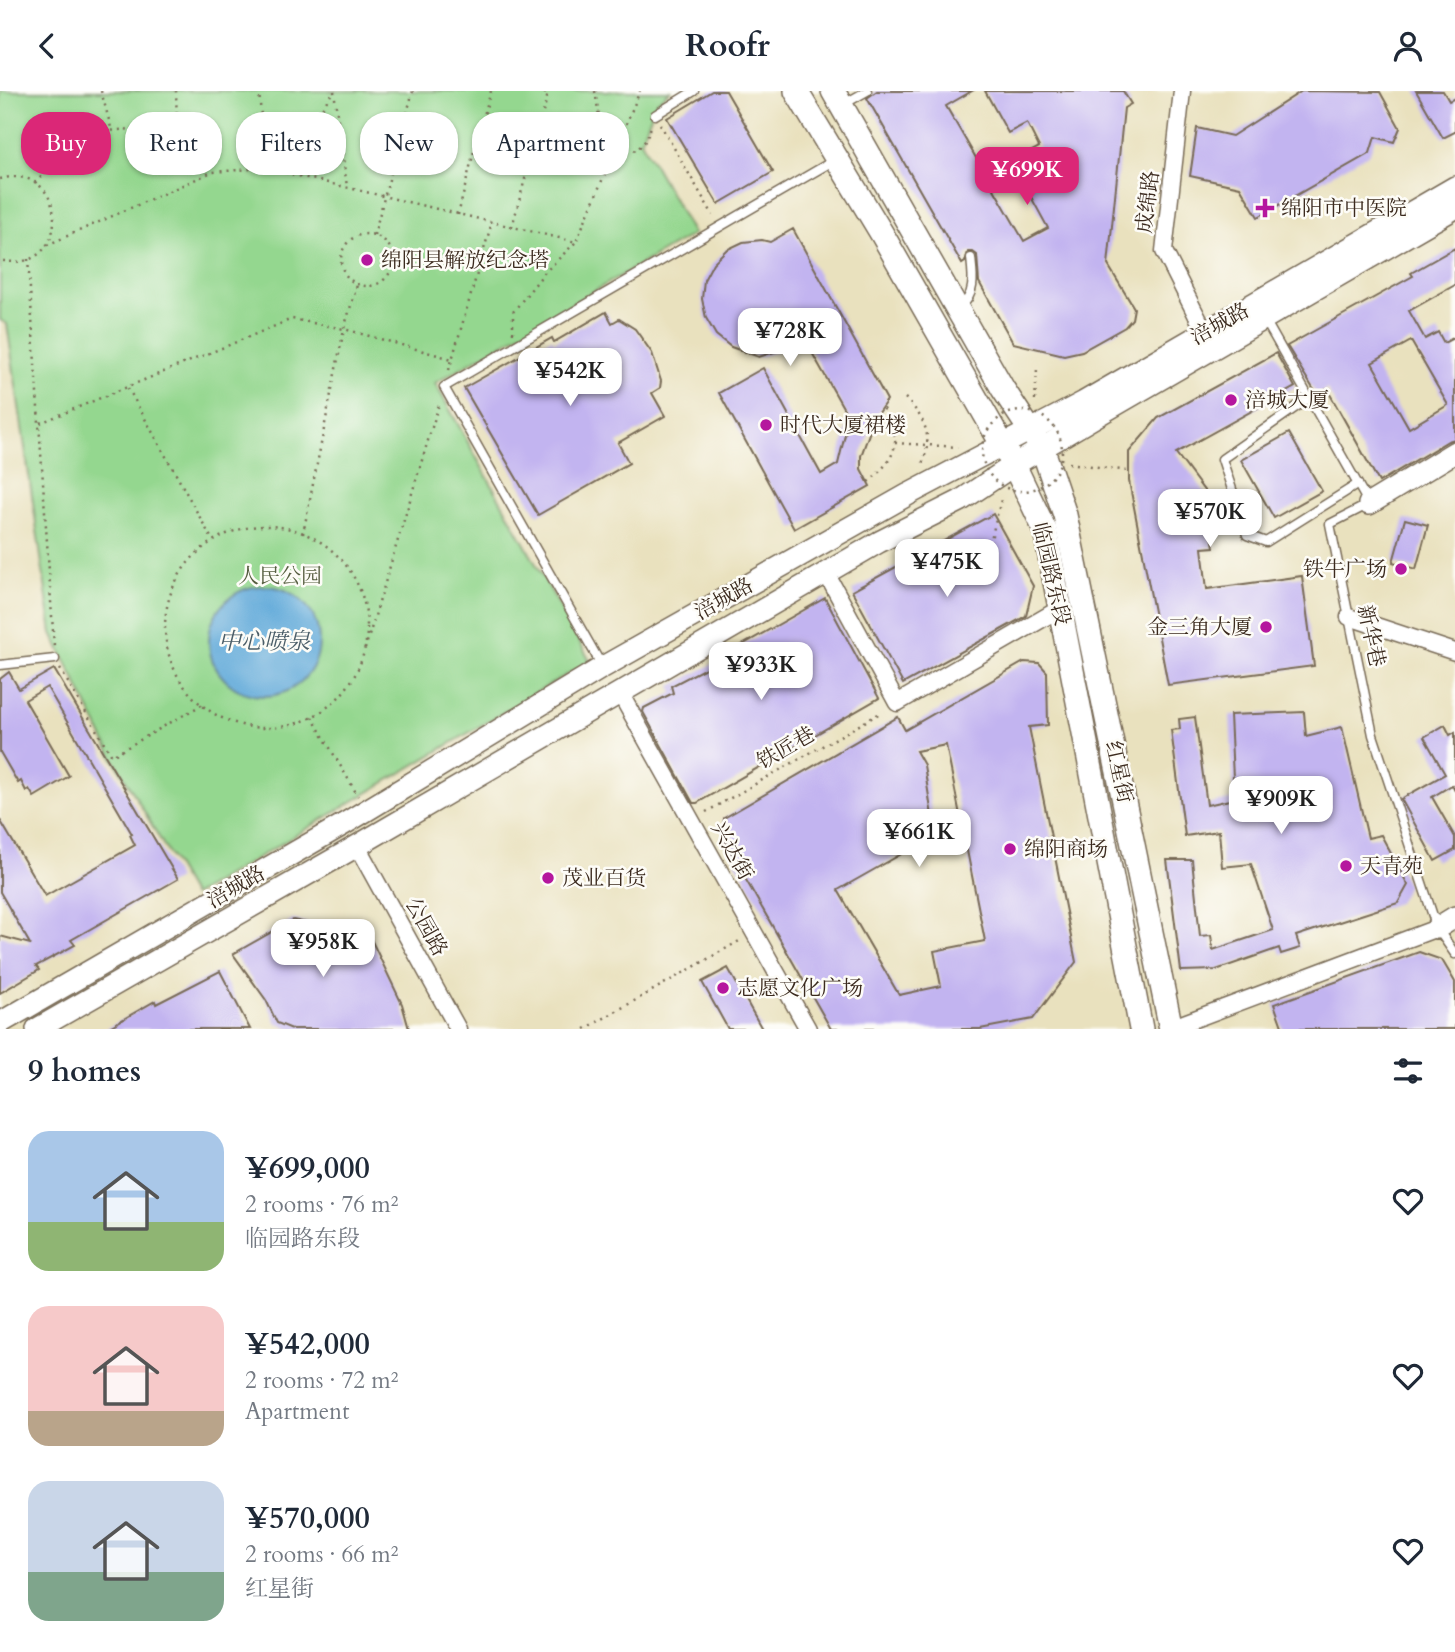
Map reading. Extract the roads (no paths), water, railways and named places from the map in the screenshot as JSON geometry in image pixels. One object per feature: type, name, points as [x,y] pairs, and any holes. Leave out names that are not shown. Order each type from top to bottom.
[{"type":"main road","name":"临园路东段","points":[[796,91],[883,234],[1007,466],[1045,530],[1141,1029]]},
{"type":"main road","name":"红星街","points":[[837,98],[1003,389],[1045,447],[1065,515],[1170,1029]]},
{"type":"street","name":"成绵路","points":[[1182,91],[1164,251],[1209,341]]},
{"type":"street","name":"涪城路","points":[[37,1029],[879,542],[960,501],[1007,466],[1045,447],[1455,187]]},
{"type":"street","name":"涪城路","points":[[1209,341],[1265,320],[1455,208]]},
{"type":"street","points":[[1369,503],[1455,452]]},
{"type":"street","name":"涪城路","points":[[0,1023],[366,811],[603,667],[909,494],[1007,466]]},
{"type":"street","points":[[826,573],[897,703],[1061,608]]},
{"type":"street","points":[[1349,617],[1455,652]]},
{"type":"street","name":"兴达街","points":[[620,693],[808,1029]]},
{"type":"street","name":"公园路","points":[[357,846],[458,1029]]},
{"type":"street","points":[[1170,1029],[1446,923]]},
{"type":"lane","points":[[654,115],[694,91]]},
{"type":"lane","points":[[837,98],[867,91]]},
{"type":"lane","points":[[603,667],[444,387],[836,159]]},
{"type":"lane","points":[[958,309],[967,300],[972,287],[971,258]]},
{"type":"lane","points":[[1265,320],[1369,503]]},
{"type":"lane","points":[[1309,398],[1222,459],[1247,535],[1266,542],[1358,484]]},
{"type":"lane","name":"新华巷","points":[[1369,503],[1330,524],[1374,735],[1446,923],[1455,954]]},
{"type":"lane","points":[[0,665],[55,659]]},
{"type":"water","name":"中心喷泉","points":[[264,586],[285,590],[303,602],[315,620],[319,641],[315,662],[303,680],[285,692],[264,696],[243,692],[225,680],[213,662],[209,641],[213,620],[225,602],[243,590]]},
{"type":"place","name":"绵阳市中医院","points":[[1265,208]]},
{"type":"place","name":"绵阳县解放纪念塔","points":[[367,260]]},
{"type":"place","name":"涪城大厦","points":[[1231,400]]},
{"type":"place","name":"时代大厦裙楼","points":[[766,425]]},
{"type":"place","name":"铁牛广场","points":[[1401,569]]},
{"type":"place","name":"金三角大厦","points":[[1266,627]]},
{"type":"place","name":"绵阳商场","points":[[1010,849]]},
{"type":"place","name":"天青苑","points":[[1346,866]]},
{"type":"place","name":"茂业百货","points":[[548,878]]},
{"type":"place","name":"志愿文化广场","points":[[723,988]]},
{"type":"park label","name":"人民公园","points":[[280,576]]}]
